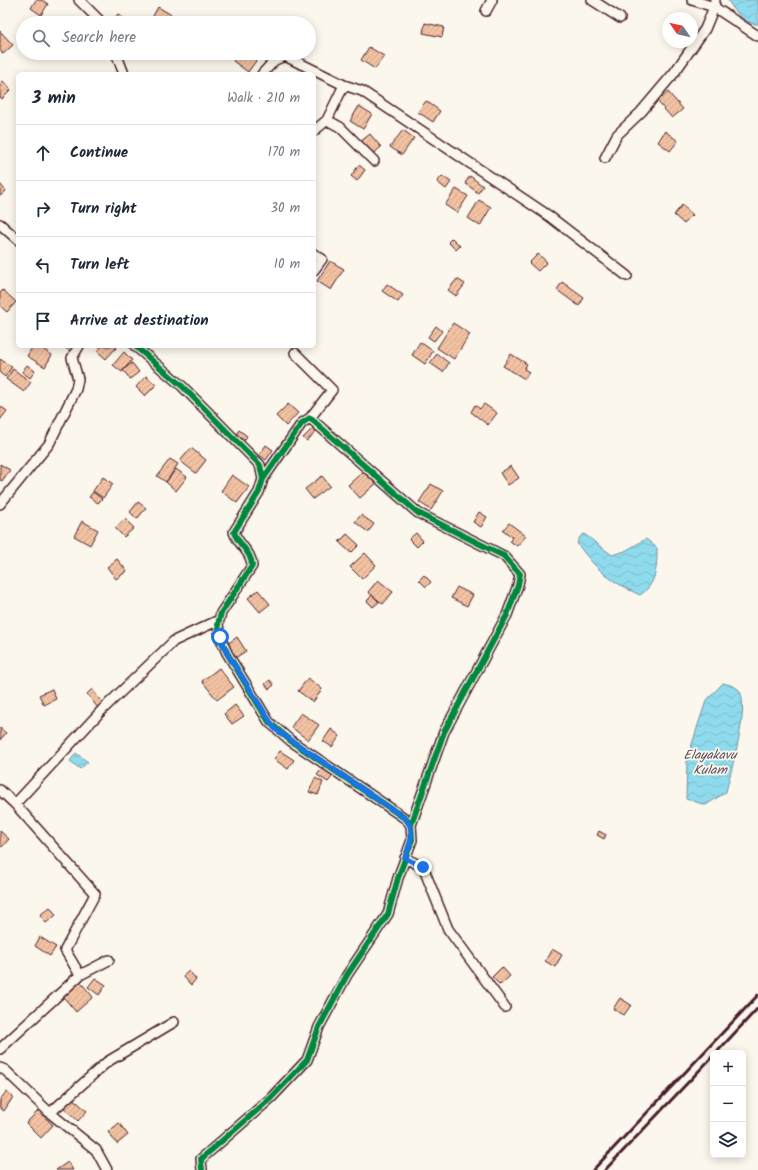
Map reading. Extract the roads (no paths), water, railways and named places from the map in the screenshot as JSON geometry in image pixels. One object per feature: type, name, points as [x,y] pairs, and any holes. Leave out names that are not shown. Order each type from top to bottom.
[{"type":"street","points":[[79,0],[95,16]]},
{"type":"street","points":[[486,11],[492,0]]},
{"type":"street","points":[[592,0],[620,18]]},
{"type":"street","points":[[692,0],[714,3],[758,36]]},
{"type":"street","points":[[606,158],[617,135],[641,112],[674,73],[705,29],[714,3]]},
{"type":"street","points":[[119,60],[123,72]]},
{"type":"street","points":[[264,72],[275,60]]},
{"type":"street","points":[[293,60],[344,85],[362,90],[548,216],[627,276]]},
{"type":"street","points":[[316,129],[327,120],[344,85]]},
{"type":"street","points":[[327,120],[340,127],[374,162]]},
{"type":"street","points":[[0,224],[16,238]]},
{"type":"street","points":[[316,255],[322,259],[316,267]]},
{"type":"street","points":[[0,504],[49,444],[76,389],[78,379],[72,358],[78,348]]},
{"type":"street","points":[[137,348],[182,386],[252,456],[260,465],[263,479]]},
{"type":"street","points":[[296,354],[332,390],[310,418],[302,423],[263,479],[259,492],[234,532],[236,540],[249,553],[252,560],[252,566],[221,614],[218,624],[220,637],[227,653],[275,729],[406,819],[411,825]]},
{"type":"street","points":[[202,1170],[202,1159],[271,1098],[308,1060],[319,1027],[347,975],[388,914],[398,878],[412,840],[411,825],[444,732],[507,615],[518,585],[520,574],[504,556],[418,513],[310,418]]},
{"type":"street","points":[[15,804],[102,710],[174,641],[219,620]]},
{"type":"street","points":[[0,790],[15,804],[95,894],[64,950],[80,975]]},
{"type":"street","points":[[405,858],[423,867],[448,929],[505,1007]]},
{"type":"street","points":[[0,1049],[80,975],[109,960]]},
{"type":"street","points":[[50,1112],[107,1062],[174,1022]]},
{"type":"street","points":[[0,1068],[5,1070],[50,1112],[96,1150],[107,1170]]},
{"type":"water","points":[[728,0],[758,0],[758,24],[753,24],[740,16]]},
{"type":"water","points":[[584,534],[612,555],[625,551],[646,539],[657,548],[655,574],[646,591],[640,595],[620,585],[604,574],[590,560],[577,543],[580,537]]},
{"type":"water","name":"Elayakavu Kulam","points":[[723,683],[737,688],[742,696],[743,708],[739,738],[726,792],[706,805],[686,799],[687,760],[706,701]]},
{"type":"water","points":[[76,753],[88,762],[80,769],[70,761]]},
{"type":"railway","points":[[593,1170],[758,995]]},
{"type":"railway","points":[[719,1050],[758,1008]]},
{"type":"railway","points":[[605,1170],[710,1059]]}]
